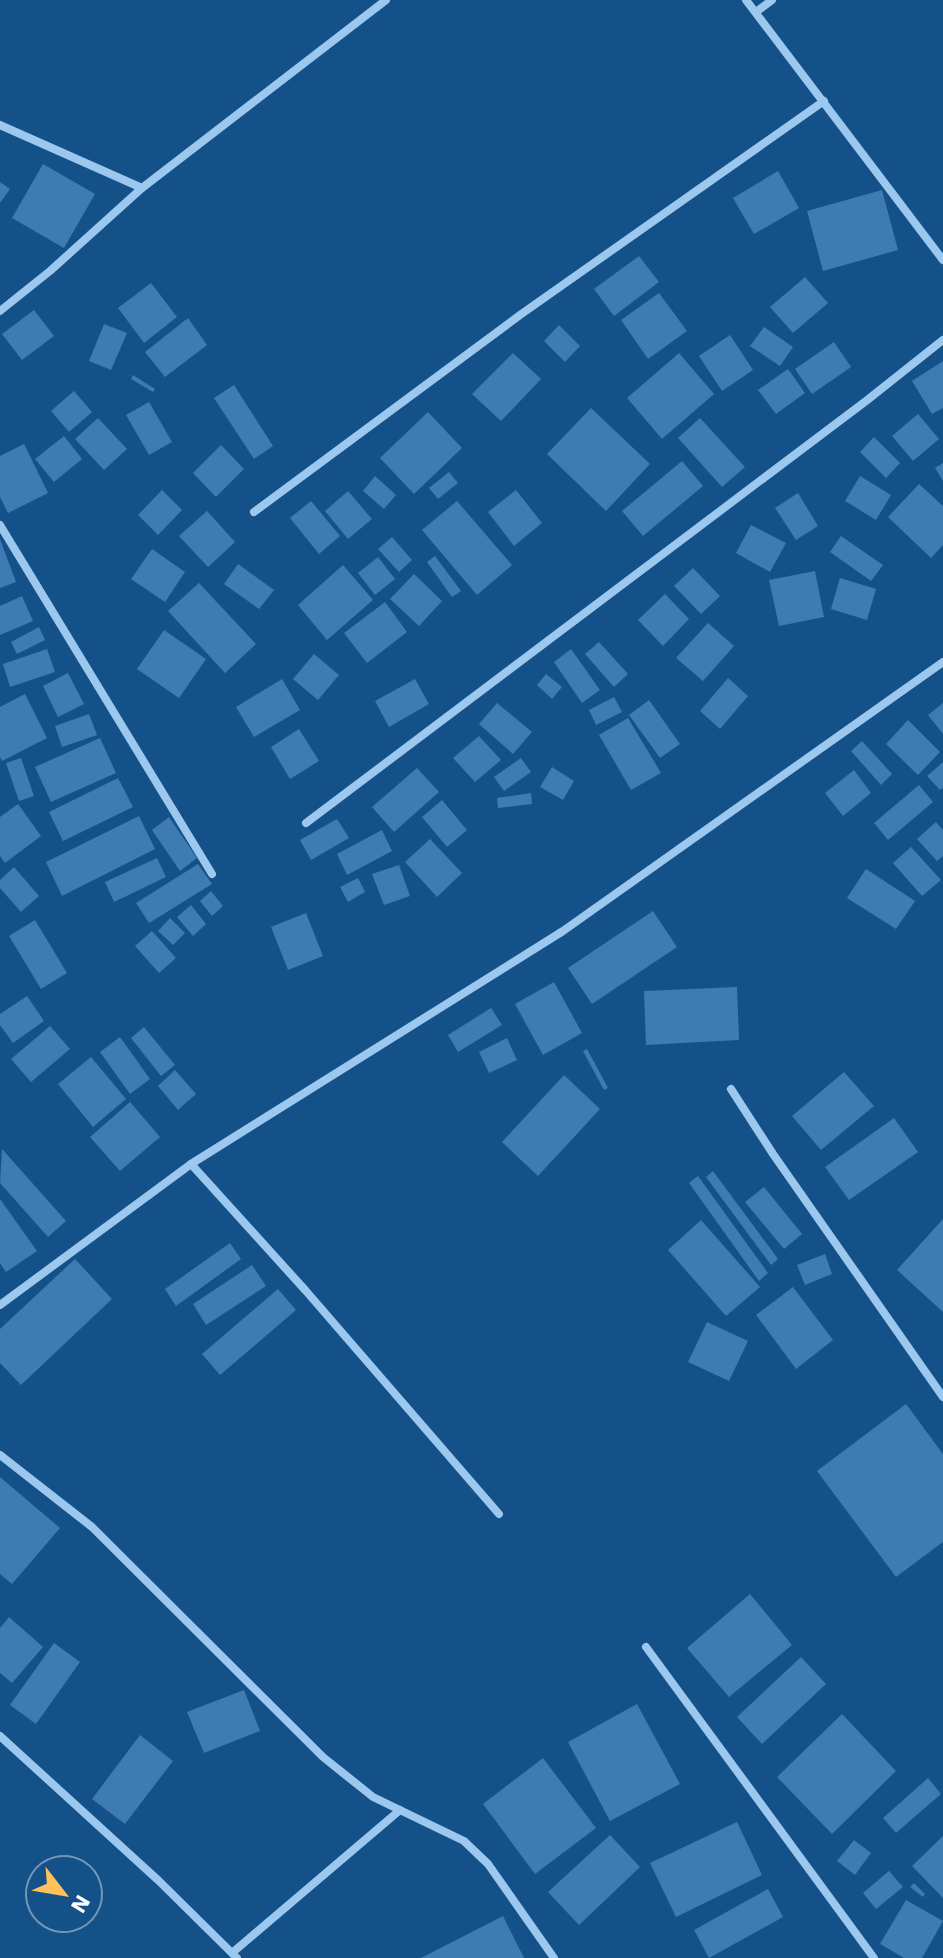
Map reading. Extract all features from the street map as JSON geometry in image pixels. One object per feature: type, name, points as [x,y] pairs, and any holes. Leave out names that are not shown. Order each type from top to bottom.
[{"type":"street","points":[[0,311],[50,271],[142,188],[386,0]]},
{"type":"street","points":[[746,0],[943,260]]},
{"type":"street","points":[[756,12],[772,0]]},
{"type":"street","points":[[254,512],[520,315],[824,101]]},
{"type":"street","points":[[0,125],[142,188]]},
{"type":"street","points":[[306,823],[943,340]]},
{"type":"street","points":[[0,525],[212,874]]},
{"type":"street","points":[[0,1305],[191,1164],[563,931],[943,662]]},
{"type":"street","points":[[731,1089],[943,1397]]},
{"type":"street","points":[[191,1164],[306,1291],[499,1514]]},
{"type":"street","points":[[0,1455],[92,1527],[323,1757],[373,1797],[464,1841],[488,1864],[554,1958]]},
{"type":"street","points":[[646,1647],[874,1958]]},
{"type":"street","points":[[0,1736],[159,1881],[234,1955],[400,1810]]},
{"type":"building","points":[[43,164],[95,194],[64,248],[12,218]]},
{"type":"building","points":[[778,171],[799,208],[754,234],[733,198]]},
{"type":"building","points":[[0,182],[10,189],[0,203]]},
{"type":"building","points":[[882,190],[898,250],[823,271],[807,211]]},
{"type":"building","points":[[639,256],[659,282],[614,316],[594,289]]},
{"type":"building","points":[[805,277],[828,303],[793,333],[770,307]]},
{"type":"building","points":[[151,283],[177,317],[144,343],[118,308]]},
{"type":"building","points":[[659,293],[687,331],[648,359],[621,320]]},
{"type":"building","points":[[34,310],[54,336],[22,360],[2,334]]},
{"type":"building","points":[[188,318],[207,345],[165,377],[145,352]]},
{"type":"building","points":[[104,324],[127,333],[111,370],[89,361]]},
{"type":"building","points":[[559,325],[580,346],[565,362],[544,341]]},
{"type":"building","points":[[764,327],[793,347],[780,366],[750,346]]},
{"type":"building","points":[[730,335],[753,370],[722,391],[699,356]]},
{"type":"building","points":[[834,342],[851,367],[812,394],[795,369]]},
{"type":"building","points":[[513,353],[541,379],[501,421],[472,394]]},
{"type":"building","points":[[679,353],[714,394],[662,439],[627,398]]},
{"type":"building","points":[[943,361],[943,408],[932,414],[912,381]]},
{"type":"building","points":[[788,369],[805,393],[776,414],[758,390]]},
{"type":"building","points":[[133,375],[155,389],[153,392],[131,379]]},
{"type":"building","points":[[234,385],[273,446],[254,459],[214,398]]},
{"type":"building","points":[[74,391],[92,412],[69,432],[51,411]]},
{"type":"building","points":[[149,402],[172,442],[149,455],[126,415]]},
{"type":"building","points":[[591,408],[650,464],[606,511],[547,454]]},
{"type":"building","points":[[428,412],[462,448],[414,494],[380,458]]},
{"type":"building","points":[[918,414],[939,439],[913,461],[892,436]]},
{"type":"building","points":[[98,418],[127,449],[104,470],[75,439]]},
{"type":"building","points":[[700,418],[745,467],[722,487],[678,438]]},
{"type":"building","points":[[64,436],[82,459],[54,482],[35,459]]},
{"type":"building","points":[[874,437],[900,463],[886,478],[860,452]]},
{"type":"building","points":[[24,444],[48,493],[8,513],[0,497],[0,456]]},
{"type":"building","points":[[221,445],[244,469],[216,497],[193,473]]},
{"type":"building","points":[[682,461],[703,486],[643,536],[622,511]]},
{"type":"building","points":[[943,463],[943,481],[935,468]]},
{"type":"building","points":[[449,472],[458,483],[438,499],[429,488]]},
{"type":"building","points":[[375,476],[396,495],[384,509],[363,491]]},
{"type":"building","points":[[860,476],[891,495],[876,520],[845,501]]},
{"type":"building","points":[[919,484],[943,506],[943,545],[931,558],[888,517]]},
{"type":"building","points":[[162,490],[182,510],[158,535],[138,515]]},
{"type":"building","points":[[516,490],[542,523],[514,546],[488,512]]},
{"type":"building","points":[[348,491],[372,519],[348,539],[325,511]]},
{"type":"building","points":[[798,493],[818,526],[796,540],[775,508]]},
{"type":"building","points":[[311,501],[340,536],[319,554],[290,518]]},
{"type":"building","points":[[457,501],[512,565],[477,595],[422,530]]},
{"type":"building","points":[[207,511],[235,542],[208,567],[179,536]]},
{"type":"building","points":[[751,525],[786,543],[770,572],[736,553]]},
{"type":"building","points":[[841,536],[883,565],[871,581],[830,552]]},
{"type":"building","points":[[392,537],[412,560],[399,572],[378,549]]},
{"type":"building","points":[[0,539],[16,582],[0,588]]},
{"type":"building","points":[[152,549],[185,572],[165,602],[131,579]]},
{"type":"building","points":[[435,556],[461,591],[452,597],[427,562]]},
{"type":"building","points":[[378,557],[395,579],[375,595],[358,573]]},
{"type":"building","points":[[238,564],[274,590],[259,609],[224,584]]},
{"type":"building","points":[[343,565],[373,600],[327,640],[298,605]]},
{"type":"building","points":[[693,568],[720,596],[701,614],[674,586]]},
{"type":"building","points":[[815,571],[824,617],[779,626],[769,580]]},
{"type":"building","points":[[414,574],[442,601],[419,626],[390,599]]},
{"type":"building","points":[[840,578],[876,589],[867,620],[831,609]]},
{"type":"building","points":[[199,583],[256,644],[225,673],[168,611]]},
{"type":"building","points":[[665,594],[689,619],[663,646],[638,620]]},
{"type":"building","points":[[22,596],[33,621],[0,635],[0,606]]},
{"type":"building","points":[[385,602],[407,632],[367,663],[344,633]]},
{"type":"building","points":[[708,623],[734,646],[703,681],[676,658]]},
{"type":"building","points":[[39,627],[45,640],[17,654],[11,642]]},
{"type":"building","points":[[164,630],[206,659],[179,698],[137,669]]},
{"type":"building","points":[[599,642],[628,674],[614,687],[585,654]]},
{"type":"building","points":[[47,649],[55,672],[10,687],[3,664]]},
{"type":"building","points":[[571,649],[600,690],[582,703],[554,662]]},
{"type":"building","points":[[314,654],[339,675],[318,700],[293,679]]},
{"type":"building","points":[[68,673],[84,704],[58,717],[43,686]]},
{"type":"building","points":[[546,674],[562,687],[552,699],[537,685]]},
{"type":"building","points":[[728,678],[748,696],[720,729],[700,711]]},
{"type":"building","points":[[282,679],[300,710],[254,737],[236,707]]},
{"type":"building","points":[[415,679],[429,704],[389,727],[375,701]]},
{"type":"building","points":[[25,694],[47,738],[2,761],[0,707]]},
{"type":"building","points":[[614,697],[622,712],[596,725],[589,710]]},
{"type":"building","points":[[649,700],[680,744],[660,758],[629,715]]},
{"type":"building","points":[[497,703],[532,732],[513,754],[479,724]]},
{"type":"building","points":[[943,703],[943,734],[928,715]]},
{"type":"building","points":[[89,714],[97,735],[62,747],[55,726]]},
{"type":"building","points":[[628,718],[661,773],[631,790],[599,735]]},
{"type":"building","points":[[908,720],[940,752],[918,775],[886,744]]},
{"type":"building","points":[[299,729],[319,761],[290,779],[271,747]]},
{"type":"building","points":[[479,736],[501,760],[475,782],[453,758]]},
{"type":"building","points":[[100,738],[116,773],[51,802],[35,767]]},
{"type":"building","points":[[862,741],[892,774],[881,785],[851,751]]},
{"type":"building","points":[[21,758],[34,796],[19,801],[6,763]]},
{"type":"building","points":[[521,758],[531,772],[504,791],[494,777]]},
{"type":"building","points":[[943,762],[943,788],[940,790],[927,776]]},
{"type":"building","points":[[552,767],[574,781],[563,800],[540,787]]},
{"type":"building","points":[[417,768],[439,792],[394,832],[372,807]]},
{"type":"building","points":[[854,770],[871,793],[843,816],[825,793]]},
{"type":"building","points":[[118,778],[133,807],[63,841],[49,812]]},
{"type":"building","points":[[919,785],[933,802],[888,840],[874,823]]},
{"type":"building","points":[[531,793],[532,804],[498,808],[497,798]]},
{"type":"building","points":[[442,800],[467,830],[447,847],[422,817]]},
{"type":"building","points":[[18,804],[41,836],[5,863],[0,856],[0,817]]},
{"type":"building","points":[[139,816],[155,849],[62,896],[46,862]]},
{"type":"building","points":[[169,817],[197,858],[180,871],[152,830]]},
{"type":"building","points":[[337,819],[349,838],[311,860],[300,840]]},
{"type":"building","points":[[936,822],[943,830],[943,856],[937,861],[917,839]]},
{"type":"building","points":[[382,830],[392,851],[347,875],[337,854]]},
{"type":"building","points":[[430,839],[462,873],[437,897],[405,862]]},
{"type":"building","points":[[911,847],[941,880],[922,896],[893,863]]},
{"type":"building","points":[[157,858],[166,877],[114,902],[105,882]]},
{"type":"building","points":[[198,864],[212,884],[149,923],[136,903]]},
{"type":"building","points":[[399,865],[410,896],[384,905],[372,874]]},
{"type":"building","points":[[14,867],[39,896],[21,912],[0,888],[0,880]]},
{"type":"building","points":[[866,869],[915,901],[896,929],[847,898]]},
{"type":"building","points":[[358,878],[365,892],[348,902],[340,887]]},
{"type":"building","points":[[211,891],[223,906],[212,916],[200,901]]},
{"type":"building","points":[[191,905],[206,924],[193,936],[177,917]]},
{"type":"building","points":[[653,911],[677,947],[592,1004],[568,968]]},
{"type":"building","points":[[306,913],[323,956],[288,970],[271,927]]},
{"type":"building","points":[[170,918],[185,933],[173,945],[158,931]]},
{"type":"building","points":[[35,920],[67,973],[41,989],[9,936]]},
{"type":"building","points":[[152,931],[176,958],[159,973],[135,946]]},
{"type":"building","points":[[554,982],[582,1033],[543,1055],[515,1004]]},
{"type":"building","points":[[737,987],[739,1040],[646,1045],[644,991]]},
{"type":"building","points":[[27,996],[44,1021],[13,1043],[0,1025],[0,1014]]},
{"type":"building","points":[[491,1008],[502,1025],[458,1052],[448,1035]]},
{"type":"building","points":[[50,1026],[70,1049],[31,1082],[11,1059]]},
{"type":"building","points":[[144,1027],[175,1065],[161,1076],[131,1038]]},
{"type":"building","points":[[120,1037],[150,1079],[130,1094],[100,1052]]},
{"type":"building","points":[[507,1038],[517,1060],[489,1073],[479,1052]]},
{"type":"building","points":[[587,1049],[608,1088],[604,1090],[583,1051]]},
{"type":"building","points":[[91,1057],[126,1099],[93,1127],[58,1084]]},
{"type":"building","points":[[175,1070],[196,1094],[178,1110],[158,1086]]},
{"type":"building","points":[[844,1072],[874,1106],[821,1150],[792,1116]]},
{"type":"building","points":[[564,1075],[600,1109],[538,1176],[502,1142]]},
{"type":"building","points":[[130,1102],[160,1137],[120,1171],[90,1137]]},
{"type":"building","points":[[894,1118],[918,1152],[849,1200],[825,1167]]},
{"type":"building","points":[[2,1149],[66,1221],[48,1237],[0,1183]]},
{"type":"building","points":[[713,1171],[778,1259],[771,1265],[706,1177]]},
{"type":"building","points":[[698,1176],[768,1273],[759,1281],[689,1183]]},
{"type":"building","points":[[764,1187],[802,1234],[784,1249],[745,1202]]},
{"type":"building","points":[[0,1199],[37,1251],[6,1272],[0,1263]]},
{"type":"building","points":[[943,1219],[943,1312],[897,1270]]},
{"type":"building","points":[[701,1220],[760,1287],[726,1316],[668,1250]]},
{"type":"building","points":[[230,1243],[241,1259],[176,1306],[165,1289]]},
{"type":"building","points":[[825,1254],[832,1274],[805,1285],[797,1265]]},
{"type":"building","points":[[75,1259],[112,1299],[21,1385],[0,1363],[0,1329]]},
{"type":"building","points":[[252,1265],[266,1286],[206,1325],[193,1304]]},
{"type":"building","points":[[793,1287],[833,1340],[796,1369],[756,1315]]},
{"type":"building","points":[[278,1289],[296,1310],[220,1375],[202,1354]]},
{"type":"building","points":[[707,1322],[748,1341],[729,1381],[688,1362]]},
{"type":"building","points":[[906,1404],[943,1454],[943,1542],[896,1577],[817,1471]]},
{"type":"building","points":[[0,1477],[60,1528],[12,1584],[0,1574]]},
{"type":"building","points":[[750,1594],[792,1645],[729,1697],[687,1648]]},
{"type":"building","points":[[9,1617],[43,1647],[12,1683],[0,1673],[0,1628]]},
{"type":"building","points":[[54,1643],[80,1662],[36,1724],[10,1705]]},
{"type":"building","points":[[801,1657],[826,1684],[762,1744],[737,1717]]},
{"type":"building","points":[[244,1690],[260,1731],[204,1753],[187,1712]]},
{"type":"building","points":[[637,1704],[680,1784],[610,1821],[568,1742]]},
{"type":"building","points":[[842,1714],[896,1771],[832,1834],[777,1777]]},
{"type":"building","points":[[140,1735],[173,1761],[125,1824],[92,1799]]},
{"type":"building","points":[[543,1758],[596,1828],[535,1874],[483,1804]]},
{"type":"building","points":[[928,1778],[941,1794],[896,1833],[883,1818]]},
{"type":"building","points":[[737,1822],[762,1875],[676,1917],[650,1863]]},
{"type":"building","points":[[610,1835],[640,1867],[579,1925],[548,1892]]},
{"type":"building","points":[[943,1836],[943,1898],[912,1866]]},
{"type":"building","points":[[854,1840],[871,1853],[855,1875],[837,1861]]},
{"type":"building","points":[[889,1871],[903,1887],[876,1909],[863,1893]]},
{"type":"building","points":[[914,1883],[925,1894],[923,1897],[910,1887]]},
{"type":"building","points":[[768,1889],[783,1917],[709,1958],[694,1930]]},
{"type":"building","points":[[906,1900],[943,1921],[922,1958],[904,1958],[880,1944]]},
{"type":"building","points":[[503,1916],[524,1958],[421,1958]]}]
